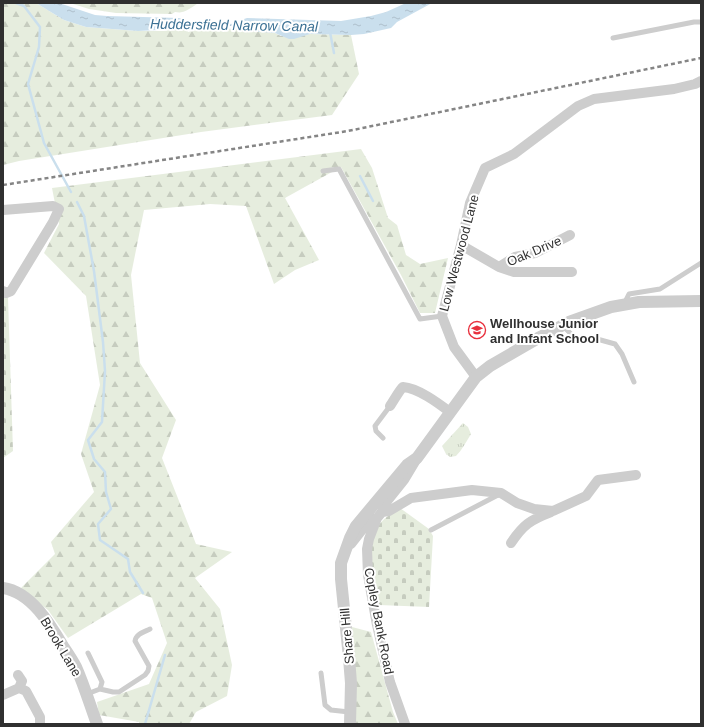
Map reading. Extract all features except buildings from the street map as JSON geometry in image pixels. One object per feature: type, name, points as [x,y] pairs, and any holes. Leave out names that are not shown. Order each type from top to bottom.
[{"type":"street","name":"Low Westwood Lane","points":[[476,377],[454,347],[442,316],[461,245],[470,203],[485,168],[514,154],[578,106],[594,99],[674,89],[701,82]]},
{"type":"street","points":[[3,210],[52,206],[59,208],[53,222],[11,291],[6,293],[3,292]]},
{"type":"street","name":"Oak Drive","points":[[499,267],[515,257],[535,253],[570,236]]},
{"type":"street","name":"Oak Drive","points":[[461,245],[499,267],[514,272],[572,272]]},
{"type":"street","name":"Share Hill","points":[[350,724],[350,658],[341,579],[341,563],[350,538],[356,526],[407,465],[417,458],[476,377],[490,366],[562,325],[611,307],[639,302],[701,301]]},
{"type":"street","points":[[390,406],[403,387],[431,399],[450,412]]},
{"type":"street","name":"Copley Bank Road","points":[[405,724],[390,682],[377,625],[368,575],[367,549],[369,539],[384,505],[404,480],[417,458]]},
{"type":"street","points":[[511,543],[520,530],[535,518],[586,496],[598,480],[636,475]]},
{"type":"street","points":[[379,515],[411,498],[472,490],[501,493],[517,503],[534,509],[553,511]]},
{"type":"street","name":"Copley Bank Road","points":[[346,550],[369,521],[379,515]]},
{"type":"street","name":"Brook Lane","points":[[3,588],[22,596],[48,620],[76,666],[98,724]]},
{"type":"street","points":[[18,675],[22,681],[20,688]]},
{"type":"street","points":[[3,695],[20,688],[26,691],[40,717],[40,724]]},
{"type":"lane","points":[[613,38],[694,22],[701,22]]},
{"type":"lane","points":[[324,171],[339,169],[420,319],[442,316]]},
{"type":"lane","points":[[624,304],[628,294],[660,290],[701,263]]},
{"type":"lane","points":[[562,325],[577,340],[597,338],[615,344],[622,354],[634,382]]},
{"type":"lane","points":[[383,438],[376,431],[376,426],[390,406]]},
{"type":"lane","points":[[431,530],[501,493]]},
{"type":"lane","points":[[86,694],[100,689],[119,692],[145,675],[149,666],[135,641],[138,635],[150,629]]},
{"type":"lane","points":[[88,652],[102,682],[100,689]]},
{"type":"lane","points":[[321,673],[325,705],[331,710],[350,712]]},
{"type":"green space","points":[[3,3],[36,3],[64,20],[86,27],[138,31],[162,31],[185,28],[188,32],[206,28],[223,28],[275,33],[281,36],[310,34],[351,35],[359,74],[332,115],[201,132],[19,161],[3,165]]},
{"type":"green space","points":[[70,3],[198,3],[185,11],[175,12],[172,14],[116,13],[89,9]]},
{"type":"green space","points":[[361,149],[372,168],[388,218],[397,225],[406,255],[420,264],[448,258],[435,313],[420,313],[401,275],[341,167],[285,198],[319,260],[295,270],[274,284],[246,206],[210,204],[144,210],[131,275],[140,363],[176,420],[162,458],[196,544],[232,552],[195,578],[220,609],[232,665],[227,696],[196,712],[189,724],[139,724],[139,722],[99,715],[97,702],[149,684],[167,643],[152,598],[141,594],[68,638],[48,610],[20,589],[55,554],[51,542],[94,492],[81,454],[100,385],[86,296],[44,253],[59,224],[52,188]]},
{"type":"green space","points":[[3,295],[8,298],[13,451],[3,458]]},
{"type":"green space","points":[[463,423],[468,427],[471,434],[458,454],[450,457],[446,454],[442,446]]},
{"type":"green space","points":[[400,508],[429,529],[433,536],[429,607],[379,605],[373,576],[371,556],[373,537],[377,528],[387,516]]},
{"type":"green space","points":[[352,627],[371,632],[393,712],[398,724],[355,724]]},
{"type":"water","name":"Huddersfield Narrow Canal","points":[[36,3],[59,3],[95,15],[179,18],[184,19],[189,23],[238,24],[247,18],[341,21],[386,12],[406,3],[432,3],[397,22],[391,28],[364,34],[310,34],[289,39],[275,33],[240,30],[237,26],[188,26],[179,29],[138,31],[86,27],[64,20]]},
{"type":"waterway","points":[[16,3],[24,6],[40,27],[39,47],[28,84],[44,143],[71,192]]},
{"type":"waterway","points":[[330,32],[334,53]]},
{"type":"waterway","points":[[360,176],[373,201]]},
{"type":"waterway","points":[[77,202],[84,216],[94,271],[105,371],[102,422],[88,440],[94,459],[105,472],[106,492],[111,509],[98,524],[100,540],[128,559],[130,572],[143,593]]},
{"type":"waterway","points":[[145,724],[165,655]]},
{"type":"railway","points":[[3,185],[348,131],[701,58]]},
{"type":"place","name":"Wellhouse Junior and Infant School","points":[[477,330]]}]
